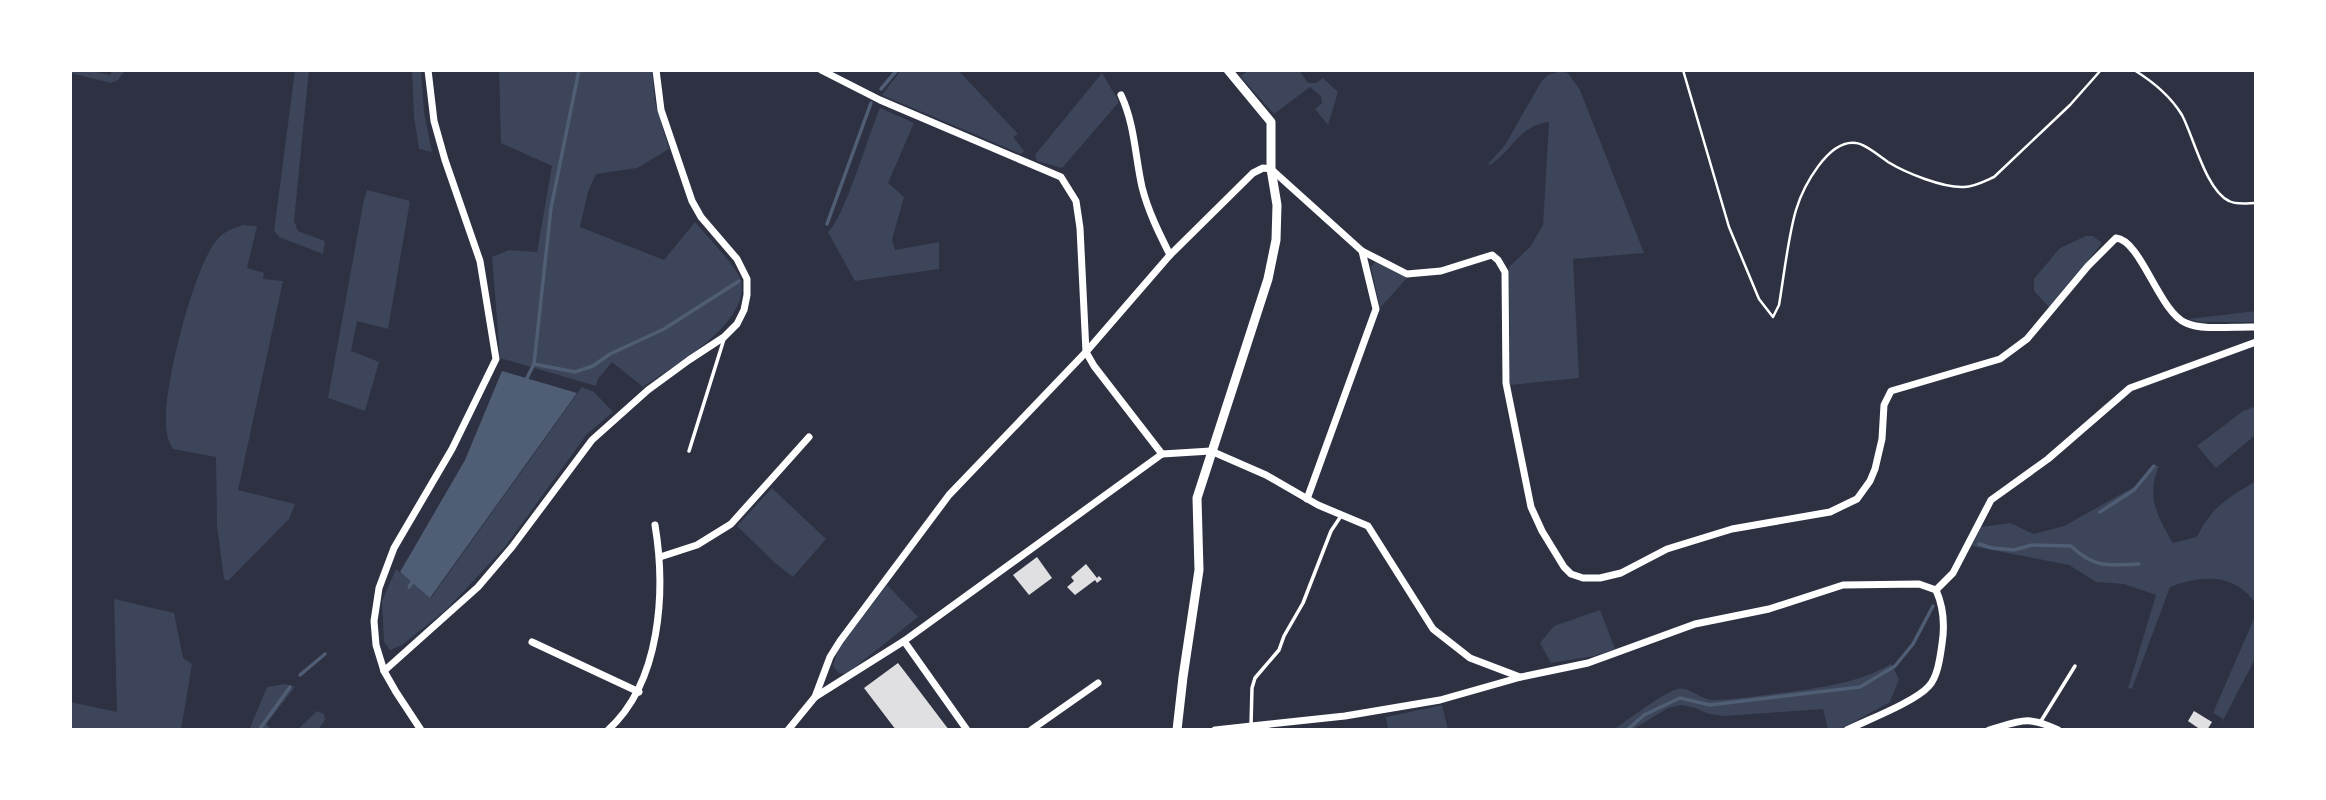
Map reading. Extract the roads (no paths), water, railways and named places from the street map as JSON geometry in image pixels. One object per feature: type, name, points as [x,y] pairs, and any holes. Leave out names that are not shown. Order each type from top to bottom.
[{"type":"street","points":[[421,730],[384,671],[376,645],[374,621],[379,588],[394,548],[452,450],[496,359],[480,261],[434,121],[428,70]]},
{"type":"street","points":[[384,671],[478,587],[512,547],[592,440],[648,390],[724,337],[737,324],[744,310],[747,279],[737,260],[701,217],[692,201],[661,110],[656,70]]},
{"type":"street","points":[[821,70],[880,100],[1061,177],[1076,201],[1078,214],[1086,352],[1162,454]]},
{"type":"street","points":[[1177,730],[1199,570],[1197,498],[1276,240],[1277,205],[1271,169],[1271,122],[1228,70]]},
{"type":"street","points":[[1121,95],[1130,114],[1143,187],[1153,222],[1170,254]]},
{"type":"street","points":[[815,697],[830,657],[840,641],[940,506],[1086,352],[1170,254],[1253,173],[1263,168],[1271,169],[1362,251],[1407,275],[1441,271],[1492,255],[1498,260],[1505,272],[1506,383],[1531,507],[1542,531],[1572,574],[1583,578],[1621,573],[1667,549],[1732,528],[1830,512],[1857,499],[1870,481],[1882,439],[1884,405],[1891,390],[2000,359],[2014,351],[2100,252],[2116,238],[2123,239],[2135,252],[2174,315],[2185,323],[2196,326],[2256,327]]},
{"type":"street","points":[[1307,499],[1376,309],[1362,251]]},
{"type":"street","points":[[1937,590],[1953,573],[1991,500],[2048,459],[2130,388],[2256,342]]},
{"type":"street","points":[[660,557],[697,545],[731,524],[810,436]]},
{"type":"street","points":[[788,730],[815,697],[904,641],[1162,454],[1211,451],[1368,526],[1433,629],[1470,658],[1521,677]]},
{"type":"street","points":[[608,730],[639,692],[657,632],[660,557],[655,525]]},
{"type":"street","points":[[1215,730],[1345,716],[1440,700],[1521,677],[1588,663],[1695,624],[1769,609],[1843,585],[1919,584],[1937,590]]},
{"type":"street","points":[[1847,730],[1915,696],[1930,685],[1940,660],[1944,627],[1942,603],[1937,590]]},
{"type":"street","points":[[904,641],[967,730]]},
{"type":"street","points":[[531,642],[639,692]]},
{"type":"street","points":[[1031,730],[1098,682]]},
{"type":"street","points":[[1989,730],[2026,719],[2041,721],[2058,730]]},
{"type":"lane","points":[[689,451],[724,337]]},
{"type":"lane","points":[[1251,725],[1252,688],[1255,678],[1279,650],[1303,603],[1331,531],[1342,514]]},
{"type":"lane","points":[[2041,721],[2075,666]]},
{"type":"waterway","points":[[526,380],[534,364],[551,208],[579,70]]},
{"type":"waterway","points":[[881,89],[897,70]]},
{"type":"waterway","points":[[827,224],[871,103]]},
{"type":"waterway","points":[[534,364],[575,372],[593,366],[610,354],[664,329],[739,281]]},
{"type":"waterway","points":[[2100,512],[2134,490],[2154,466]]},
{"type":"waterway","points":[[1979,544],[2014,550],[2032,545],[2071,546],[2095,562],[2111,565],[2139,564]]},
{"type":"waterway","points":[[409,587],[414,579]]},
{"type":"waterway","points":[[1627,730],[1644,715],[1680,698],[1710,705],[1860,687],[1895,666],[1913,644],[1933,606]]},
{"type":"waterway","points":[[300,675],[325,654]]},
{"type":"waterway","points":[[259,730],[290,687]]}]
